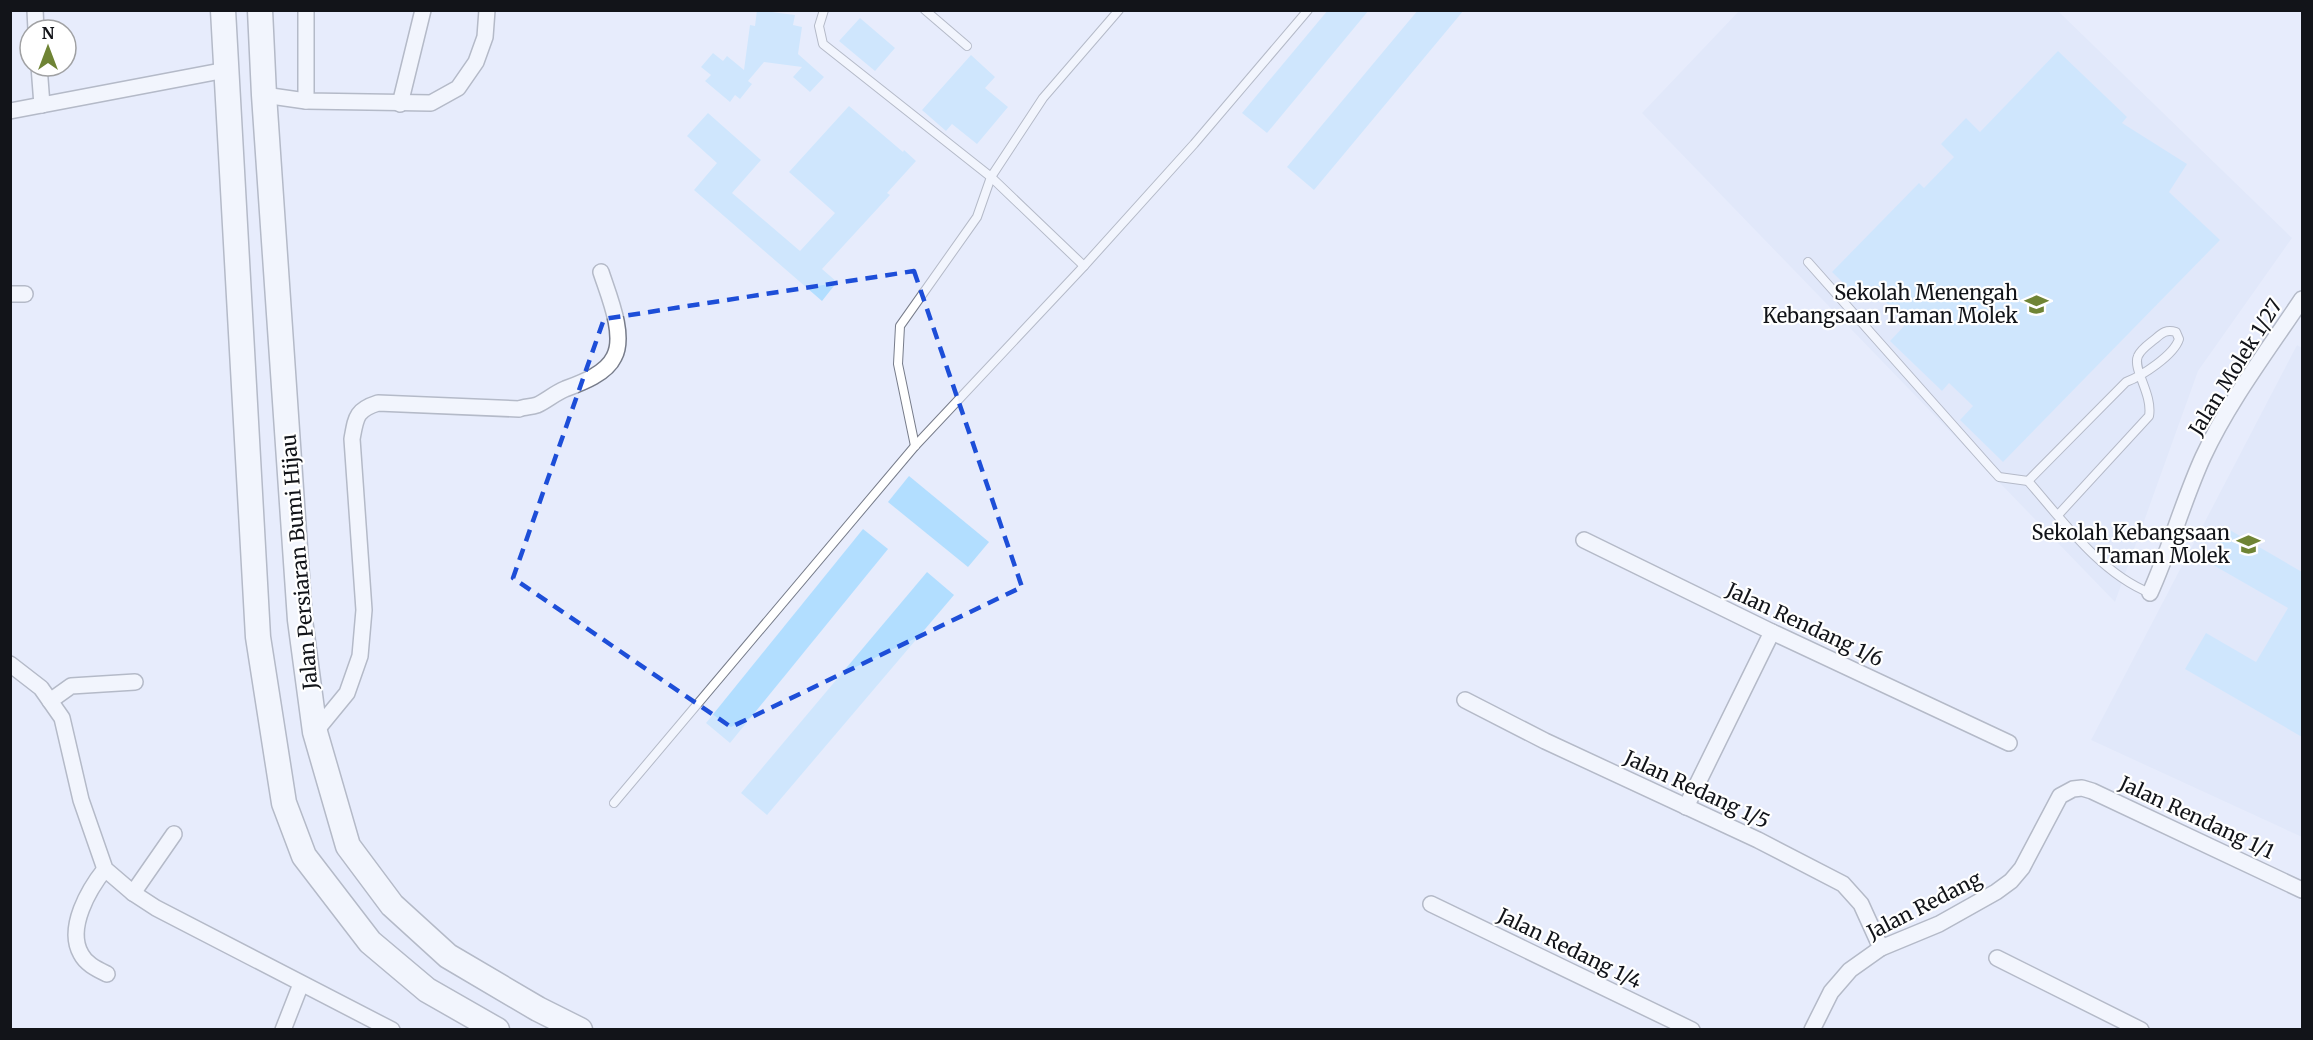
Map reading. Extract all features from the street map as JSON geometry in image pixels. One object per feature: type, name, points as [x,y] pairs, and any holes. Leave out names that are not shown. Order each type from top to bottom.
[{"type":"main road","name":"Jalan Persiaran Bumi Hijau","points":[[223,10],[258,637],[284,803],[304,856],[370,942],[427,990],[497,1029]]},
{"type":"main road","name":"Jalan Persiaran Bumi Hijau","points":[[260,10],[300,620],[315,732],[348,846],[392,905],[448,956],[538,1010],[580,1029]]},
{"type":"street","points":[[306,10],[306,100]]},
{"type":"street","points":[[400,104],[423,10]]},
{"type":"street","points":[[264,95],[306,100],[431,103],[458,88],[476,62],[485,37],[487,10]]},
{"type":"street","points":[[10,111],[226,70]]},
{"type":"street","points":[[40,78],[42,105]]},
{"type":"street","points":[[315,732],[347,693],[360,656],[364,610],[352,438],[356,416],[365,407],[378,403],[519,409],[537,405],[553,394],[586,380],[602,370],[615,357],[618,340],[616,318],[601,272]]},
{"type":"street","name":"Jalan Molek 1/27","points":[[2150,593],[2166,557],[2202,459],[2217,431],[2302,299]]},
{"type":"street","name":"Jalan Rendang 1/6","points":[[1584,540],[1772,632],[2009,742]]},
{"type":"street","points":[[1686,807],[1772,632]]},
{"type":"street","points":[[10,664],[41,688],[62,718],[81,800],[105,869],[133,893],[156,908],[392,1029]]},
{"type":"street","points":[[50,701],[70,686],[135,682]]},
{"type":"street","name":"Jalan Redang 1/5","points":[[1465,700],[1545,741],[1843,884],[1861,904],[1881,948]]},
{"type":"street","name":"Jalan Rendang 1/1","points":[[2073,789],[2082,788],[2092,791],[2302,890]]},
{"type":"street","name":"Jalan Redang","points":[[1812,1029],[1839,982],[1850,970],[1881,948],[1939,924],[2012,881],[2022,868],[2060,796],[2073,789]]},
{"type":"street","points":[[133,893],[174,834]]},
{"type":"street","points":[[105,869],[86,898],[77,923],[81,954],[92,967],[107,974]]},
{"type":"street","name":"Jalan Redang 1/4","points":[[1431,904],[1692,1029]]},
{"type":"street","points":[[1997,958],[2141,1029]]},
{"type":"street","points":[[283,1029],[301,984]]},
{"type":"lane","points":[[824,10],[819,26],[823,44],[991,177],[1084,266]]},
{"type":"lane","points":[[925,10],[967,46]]},
{"type":"lane","points":[[915,446],[898,364],[900,326],[976,217],[991,177],[1043,98],[1119,10]]},
{"type":"lane","points":[[614,803],[915,446],[1084,266],[1194,144],[1308,10]]},
{"type":"lane","points":[[1808,261],[1999,477],[2028,481],[2126,382],[2140,377],[2174,349],[2179,339],[2176,332],[2166,331],[2141,351],[2136,360],[2140,377],[2151,406],[2149,416],[2058,515]]},
{"type":"lane","name":"Jalan Molek 1/27","points":[[2028,481],[2110,570],[2134,586],[2150,593]]},
{"type":"highlighted area","points":[[914,271],[1022,587],[731,727],[513,578],[604,319]]},
{"type":"shaded area","name":"Sekolah Menengah Kebangsaan Taman Molek","points":[[1739,11],[2058,11],[2292,238],[2198,371],[2115,602],[1642,113]]},
{"type":"shaded area","name":"Sekolah Kebangsaan Taman Molek","points":[[2297,345],[2302,348],[2302,837],[2091,740]]},
{"type":"building","points":[[757,10],[795,15],[793,25],[802,27],[798,54],[824,77],[810,92],[793,77],[802,67],[764,62],[748,81],[752,84],[740,99],[735,95],[730,102],[705,81],[711,75],[701,67],[713,53],[723,61],[727,56],[744,70],[750,25],[755,26]]},
{"type":"building","points":[[1328,10],[1369,10],[1267,133],[1242,113]]},
{"type":"building","points":[[1418,10],[1464,10],[1314,190],[1287,167]]},
{"type":"building","points":[[860,18],[895,48],[875,71],[839,41]]},
{"type":"building","points":[[2058,51],[2127,117],[2122,123],[2187,164],[2169,192],[2220,240],[2003,462],[1960,420],[1973,406],[1949,383],[1942,391],[1890,341],[1907,323],[1873,290],[1862,301],[1832,272],[1919,183],[1924,188],[1954,157],[1941,144],[1966,118],[1980,132]]},
{"type":"building","points":[[971,55],[995,77],[985,88],[1008,107],[977,144],[952,124],[946,131],[922,110]]},
{"type":"building","points":[[849,106],[916,161],[887,193],[890,195],[822,269],[837,282],[822,301],[694,190],[717,163],[687,136],[708,113],[761,160],[732,193],[800,251],[835,213],[789,172]]},
{"type":"building","points":[[909,476],[989,542],[968,567],[888,502]]},
{"type":"building","points":[[863,529],[888,549],[730,743],[706,723]]},
{"type":"building","points":[[2228,529],[2302,572],[2302,737],[2185,669],[2206,633],[2256,662],[2288,608],[2208,562]]},
{"type":"building","points":[[927,572],[954,595],[767,815],[741,793]]},
{"type":"place","name":"Sekolah Menengah Kebangsaan Taman Molek","points":[[2036,304]]},
{"type":"place","name":"Sekolah Kebangsaan Taman Molek","points":[[2248,544]]}]
